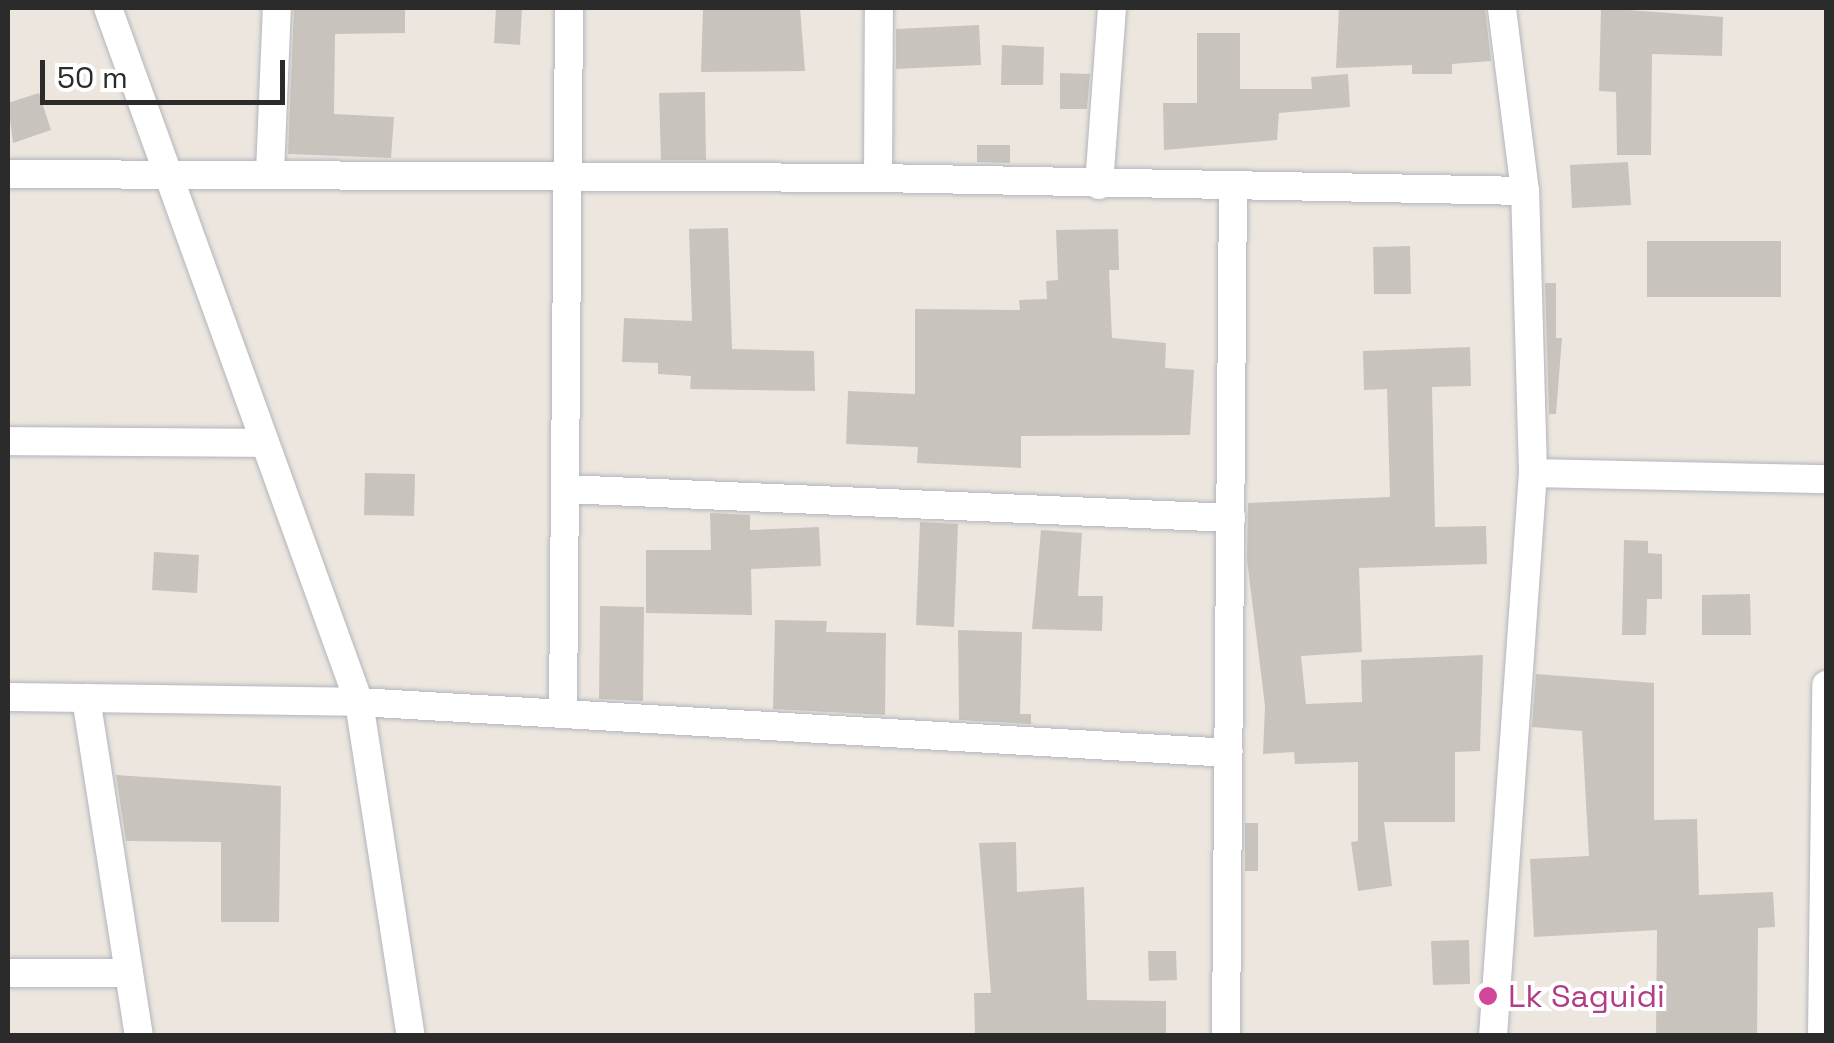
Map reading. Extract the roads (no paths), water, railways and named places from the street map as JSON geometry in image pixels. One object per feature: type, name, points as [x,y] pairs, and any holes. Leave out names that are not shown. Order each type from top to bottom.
[{"type":"street","points":[[108,8],[358,702],[411,1036]]},
{"type":"street","points":[[270,172],[278,8]]},
{"type":"street","points":[[563,714],[569,8]]},
{"type":"street","points":[[878,178],[879,8]]},
{"type":"street","points":[[1099,185],[1112,8]]},
{"type":"street","points":[[1493,1036],[1532,473],[1526,191],[1502,8]]},
{"type":"street","points":[[8,174],[167,171],[878,178],[1526,191]]},
{"type":"street","points":[[1226,1036],[1233,186]]},
{"type":"street","points":[[8,441],[265,443]]},
{"type":"street","points":[[1532,473],[1826,479]]},
{"type":"street","points":[[565,489],[1230,518]]},
{"type":"street","points":[[1822,1036],[1826,685]]},
{"type":"street","points":[[8,697],[358,702],[1229,752]]},
{"type":"street","points":[[86,698],[139,1036]]},
{"type":"street","points":[[8,972],[129,973]]},
{"type":"place","name":"Lk Saguidi","points":[[1488,996]]}]
